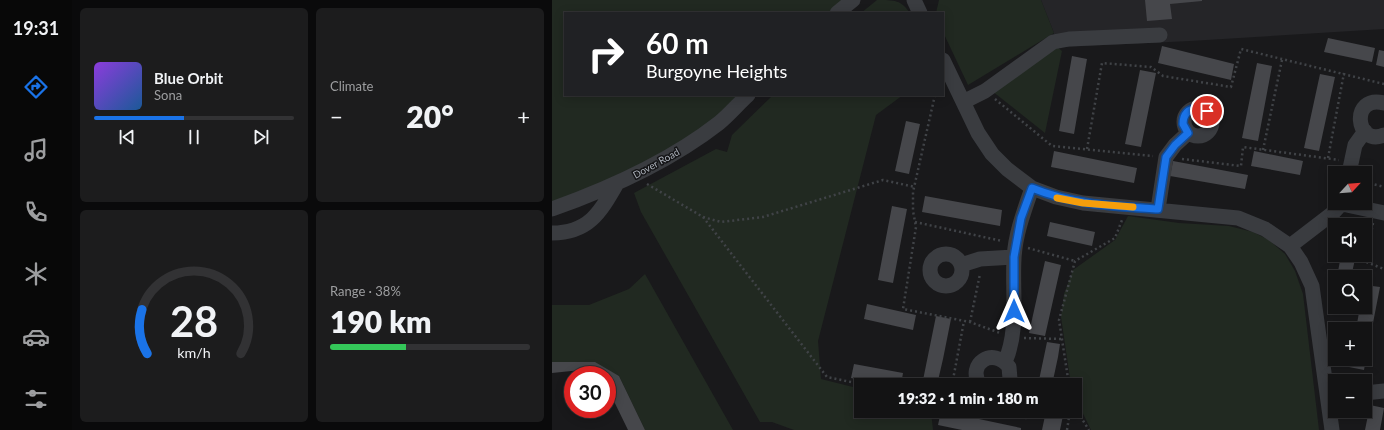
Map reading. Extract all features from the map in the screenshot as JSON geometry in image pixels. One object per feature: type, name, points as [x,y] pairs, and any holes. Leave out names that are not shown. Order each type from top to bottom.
[{"type":"street","points":[[838,12],[852,0]]},
{"type":"street","points":[[914,0],[920,12]]},
{"type":"street","points":[[963,102],[985,91],[1054,42],[1069,39],[1160,36]]},
{"type":"street","points":[[944,62],[978,133],[992,154],[1007,169],[1032,188],[1056,198],[1083,203],[1158,209],[1238,218],[1265,229],[1290,246],[1301,262],[1312,286],[1328,375]]},
{"type":"street","name":"Dover Road","points":[[552,209],[616,185],[679,151],[720,122],[747,96]]},
{"type":"street","points":[[1384,103],[1372,102],[1363,109],[1360,121],[1365,131],[1375,136],[1384,135]]},
{"type":"street","points":[[1350,166],[1355,145],[1365,131]]},
{"type":"street","points":[[1158,209],[1166,157],[1175,145],[1188,133]]},
{"type":"street","points":[[552,233],[562,233],[582,227],[600,211],[616,185]]},
{"type":"street","points":[[1005,362],[1013,338],[1015,251],[1021,218],[1032,188]]},
{"type":"street","points":[[1290,246],[1336,210]]},
{"type":"street","points":[[961,266],[1015,251]]},
{"type":"street","points":[[977,378],[976,370],[983,360],[994,357],[1005,362],[1010,373],[1008,378]]},
{"type":"street","points":[[1372,392],[1384,391]]},
{"type":"street","points":[[1332,418],[1332,430]]},
{"type":"path","points":[[1087,149],[1102,63],[1151,67],[1163,76],[1231,88],[1241,49],[1384,84]]},
{"type":"path","points":[[1263,150],[1282,60]]},
{"type":"path","points":[[1328,158],[1344,73]]},
{"type":"path","points":[[985,91],[1052,146],[1241,166],[1243,147],[1328,158],[1348,166]]},
{"type":"path","points":[[935,96],[914,187],[913,211],[916,227],[903,309],[970,322],[1013,338],[1062,340]]},
{"type":"path","points":[[633,176],[703,216],[721,222],[763,217],[883,180],[914,187]]},
{"type":"path","points":[[1372,184],[1384,187]]},
{"type":"path","points":[[915,222],[986,237],[1015,251],[1075,261],[1115,238],[1128,207]]},
{"type":"path","points":[[1379,212],[1366,262],[1384,269]]},
{"type":"path","points":[[703,216],[826,377],[854,383]]},
{"type":"path","points":[[970,322],[986,237]]},
{"type":"path","points":[[1068,378],[1059,320],[1075,261]]},
{"type":"path","points":[[953,378],[964,321]]},
{"type":"path","points":[[1067,430],[1069,418]]},
{"type":"path","points":[[1081,418],[1089,430]]},
{"type":"shaded area","points":[[552,0],[853,0],[838,12],[564,12],[564,96],[747,96],[708,136],[552,209]]},
{"type":"shaded area","points":[[877,0],[888,0],[904,5],[909,12],[862,12]]},
{"type":"shaded area","points":[[939,0],[1041,0],[1054,33],[968,85],[944,34],[944,12],[936,12]]},
{"type":"shaded area","points":[[1041,0],[1384,0],[1384,29],[1063,47],[1053,42],[1054,33]]},
{"type":"shaded area","points":[[1056,46],[1062,51],[1045,133],[992,91]]},
{"type":"shaded area","points":[[772,96],[902,96],[876,115],[818,341],[821,379],[854,387],[854,418],[932,418],[933,430],[794,430],[772,422],[760,422],[641,212],[634,193],[716,149],[727,152],[732,135]]},
{"type":"shaded area","points":[[1128,216],[1179,223],[1229,226],[1253,232],[1269,240],[1285,254],[1295,271],[1303,294],[1319,430],[1091,430],[1082,411],[1082,378],[1070,378],[1061,317],[1064,294],[1073,270],[1115,240]]},
{"type":"shaded area","points":[[645,274],[733,430],[645,430],[619,376],[616,374],[616,366],[600,366],[593,362],[552,362],[552,305],[589,305],[629,289]]},
{"type":"building","points":[[1145,0],[1202,1],[1170,4],[1172,19],[1147,21]]},
{"type":"building","points":[[1328,38],[1375,48],[1372,62],[1324,52]]},
{"type":"building","points":[[1162,46],[1234,64],[1231,80],[1158,63]]},
{"type":"building","points":[[1379,50],[1384,51],[1384,67],[1376,65]]},
{"type":"building","points":[[1072,56],[1087,59],[1074,134],[1059,131]]},
{"type":"building","points":[[1257,63],[1272,66],[1258,141],[1242,138]]},
{"type":"building","points":[[1140,70],[1156,73],[1141,147],[1125,144]]},
{"type":"building","points":[[1320,74],[1335,77],[1319,151],[1304,148]]},
{"type":"building","points":[[906,121],[920,124],[909,174],[895,171]]},
{"type":"building","points":[[1054,151],[1137,168],[1134,183],[1051,167]]},
{"type":"building","points":[[1254,151],[1303,161],[1300,175],[1251,166]]},
{"type":"building","points":[[1173,161],[1248,175],[1245,189],[1170,176]]},
{"type":"building","points":[[925,196],[1002,210],[1000,226],[922,212]]},
{"type":"building","points":[[892,206],[907,209],[893,283],[878,280]]},
{"type":"building","points":[[1050,222],[1095,232],[1092,246],[1047,236]]},
{"type":"building","points":[[1045,261],[1061,265],[1045,336],[1029,333]]},
{"type":"building","points":[[1340,262],[1354,262],[1353,270],[1338,270]]},
{"type":"building","points":[[1372,286],[1380,287],[1372,328],[1372,322],[1357,322],[1359,314],[1372,314]]},
{"type":"building","points":[[867,304],[916,315],[913,330],[864,319]]},
{"type":"building","points":[[936,316],[951,319],[939,378],[923,378]]},
{"type":"building","points":[[1047,342],[1060,344],[1054,378],[1039,378]]},
{"type":"building","points":[[552,362],[595,362],[602,366],[564,366],[564,372],[552,373]]},
{"type":"building","points":[[854,364],[903,373],[902,378],[851,378]]},
{"type":"building","points":[[1349,366],[1365,366],[1364,370]]},
{"type":"building","points":[[616,374],[619,376],[645,430],[628,430],[616,405]]},
{"type":"building","points":[[1372,405],[1384,408],[1380,430],[1365,430],[1367,418],[1372,418]]},
{"type":"building","points":[[940,418],[974,418],[1021,428],[1021,430],[962,430],[938,425]]},
{"type":"building","points":[[1045,418],[1063,418],[1060,430],[1042,430]]},
{"type":"slow traffic","points":[[1057,198],[1083,203],[1133,207]]},
{"type":"route","points":[[1014,311],[1014,257],[1021,218],[1032,188],[1056,198],[1083,203],[1158,209],[1166,157],[1175,145],[1188,133],[1183,124],[1185,114],[1193,108],[1203,108],[1207,111]]}]
